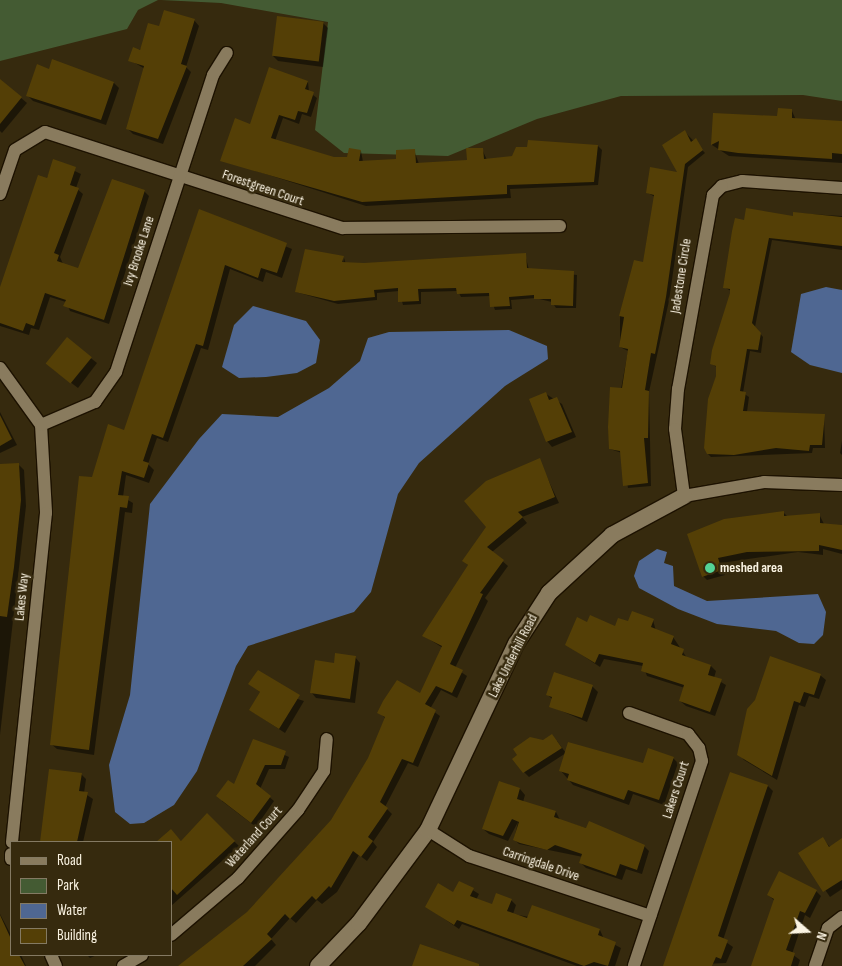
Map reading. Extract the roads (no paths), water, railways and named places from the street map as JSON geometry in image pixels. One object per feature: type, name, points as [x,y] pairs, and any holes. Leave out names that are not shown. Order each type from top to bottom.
[{"type":"street","name":"Ivy Brooke Lane","points":[[41,425],[95,402],[116,372],[213,75],[227,53]]},
{"type":"street","name":"Forestgreen Court","points":[[0,194],[15,150],[45,132],[353,230],[498,223],[560,226]]},
{"type":"street","name":"Jadestone Circle","points":[[684,496],[675,439],[676,402],[712,194],[722,186],[742,182],[842,188]]},
{"type":"street","points":[[0,368],[41,425]]},
{"type":"street","name":"Lakes Way","points":[[12,841],[46,513],[41,425]]},
{"type":"street","name":"Lake Underhill Road","points":[[318,966],[359,922],[428,830],[468,752],[506,662],[541,604],[577,563],[606,539],[684,496],[764,482],[842,486]]},
{"type":"street","name":"Lakers Court","points":[[629,713],[688,734],[702,757],[634,966]]},
{"type":"street","name":"Waterland Court","points":[[172,934],[238,878],[298,810],[324,771],[327,740]]},
{"type":"street","name":"Carringdale Drive","points":[[428,830],[469,856],[650,916]]},
{"type":"street","points":[[815,966],[828,928],[842,917]]},
{"type":"street","points":[[123,966],[140,956]]},
{"type":"water","points":[[826,287],[842,290],[842,373],[810,365],[791,352],[801,294]]},
{"type":"water","points":[[253,306],[306,321],[320,340],[316,363],[297,373],[266,377],[239,378],[222,367],[234,325]]},
{"type":"water","points":[[509,330],[547,346],[548,359],[505,386],[419,463],[398,494],[371,592],[354,612],[248,646],[236,666],[197,771],[174,805],[144,823],[130,824],[115,812],[109,765],[130,695],[150,504],[199,439],[222,414],[278,417],[329,388],[360,361],[368,338],[389,332]]},
{"type":"water","points":[[657,549],[667,552],[664,563],[673,566],[674,586],[707,601],[818,594],[826,612],[823,635],[814,644],[799,643],[776,631],[717,624],[678,609],[639,588],[634,576],[639,561]]},
{"type":"place","name":"meshed area","points":[[710,568]]}]
